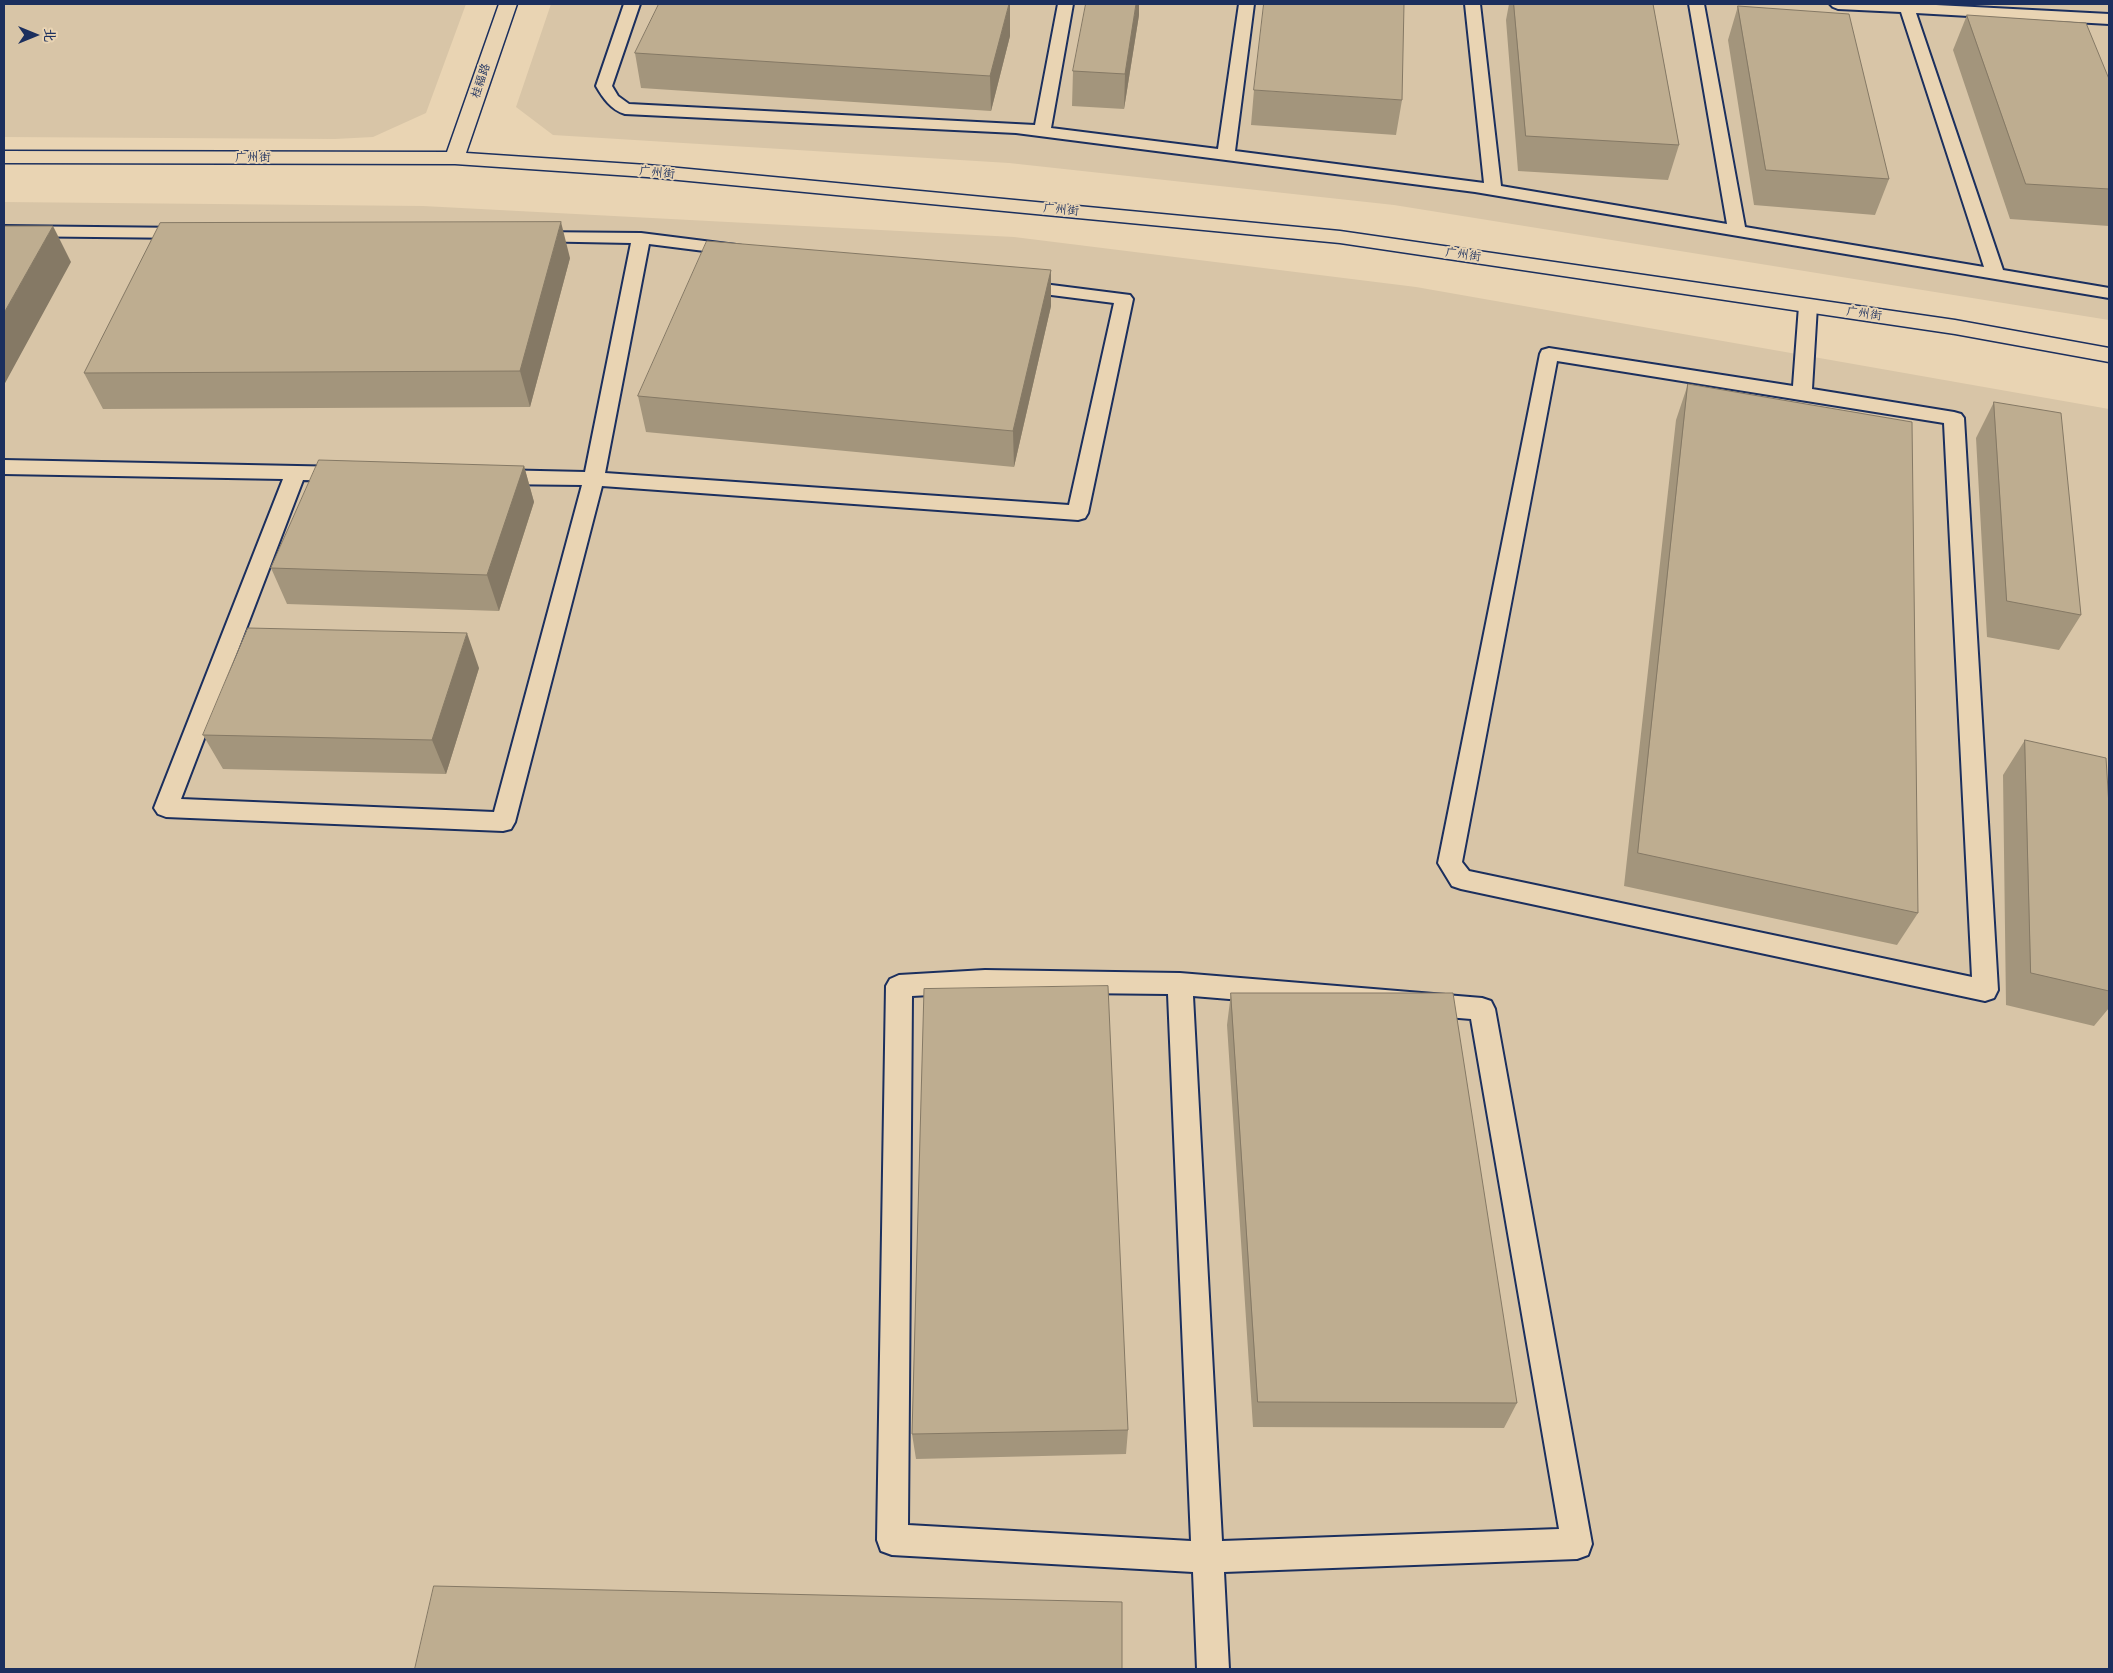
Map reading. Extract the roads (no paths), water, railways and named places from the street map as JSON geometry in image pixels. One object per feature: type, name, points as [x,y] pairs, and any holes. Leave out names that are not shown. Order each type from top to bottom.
[{"type":"street","name":"桂福路","points":[[455,158],[508,4]]},
{"type":"street","name":"广州街","points":[[4,157],[455,158],[657,172],[1340,237],[1955,328],[2109,355]]},
{"type":"lane","points":[[632,4],[604,86],[612,99],[625,109],[1016,128],[1493,190],[2109,293]]},
{"type":"lane","points":[[1042,132],[1066,4]]},
{"type":"lane","points":[[1226,155],[1247,4]]},
{"type":"lane","points":[[1473,4],[1493,190]]},
{"type":"lane","points":[[1697,4],[1737,231]]},
{"type":"lane","points":[[1838,4],[2109,19]]},
{"type":"lane","points":[[1907,8],[1995,274]]},
{"type":"lane","points":[[4,231],[203,233]]},
{"type":"lane","points":[[512,236],[641,238],[750,252]]},
{"type":"lane","points":[[296,473],[166,808],[504,822],[594,479],[641,238]]},
{"type":"lane","points":[[475,476],[594,479],[1078,513],[1124,299],[1006,284]]},
{"type":"lane","points":[[1802,394],[1808,306]]},
{"type":"lane","points":[[1549,354],[1802,394],[1954,418],[1985,990],[1461,879],[1450,863],[1549,354]]},
{"type":"lane","points":[[4,467],[366,474]]},
{"type":"lane","points":[[985,981],[1180,984],[1482,1009],[1577,1544],[1207,1556],[892,1540],[899,986],[985,981]]},
{"type":"lane","points":[[1180,984],[1213,1669]]}]
